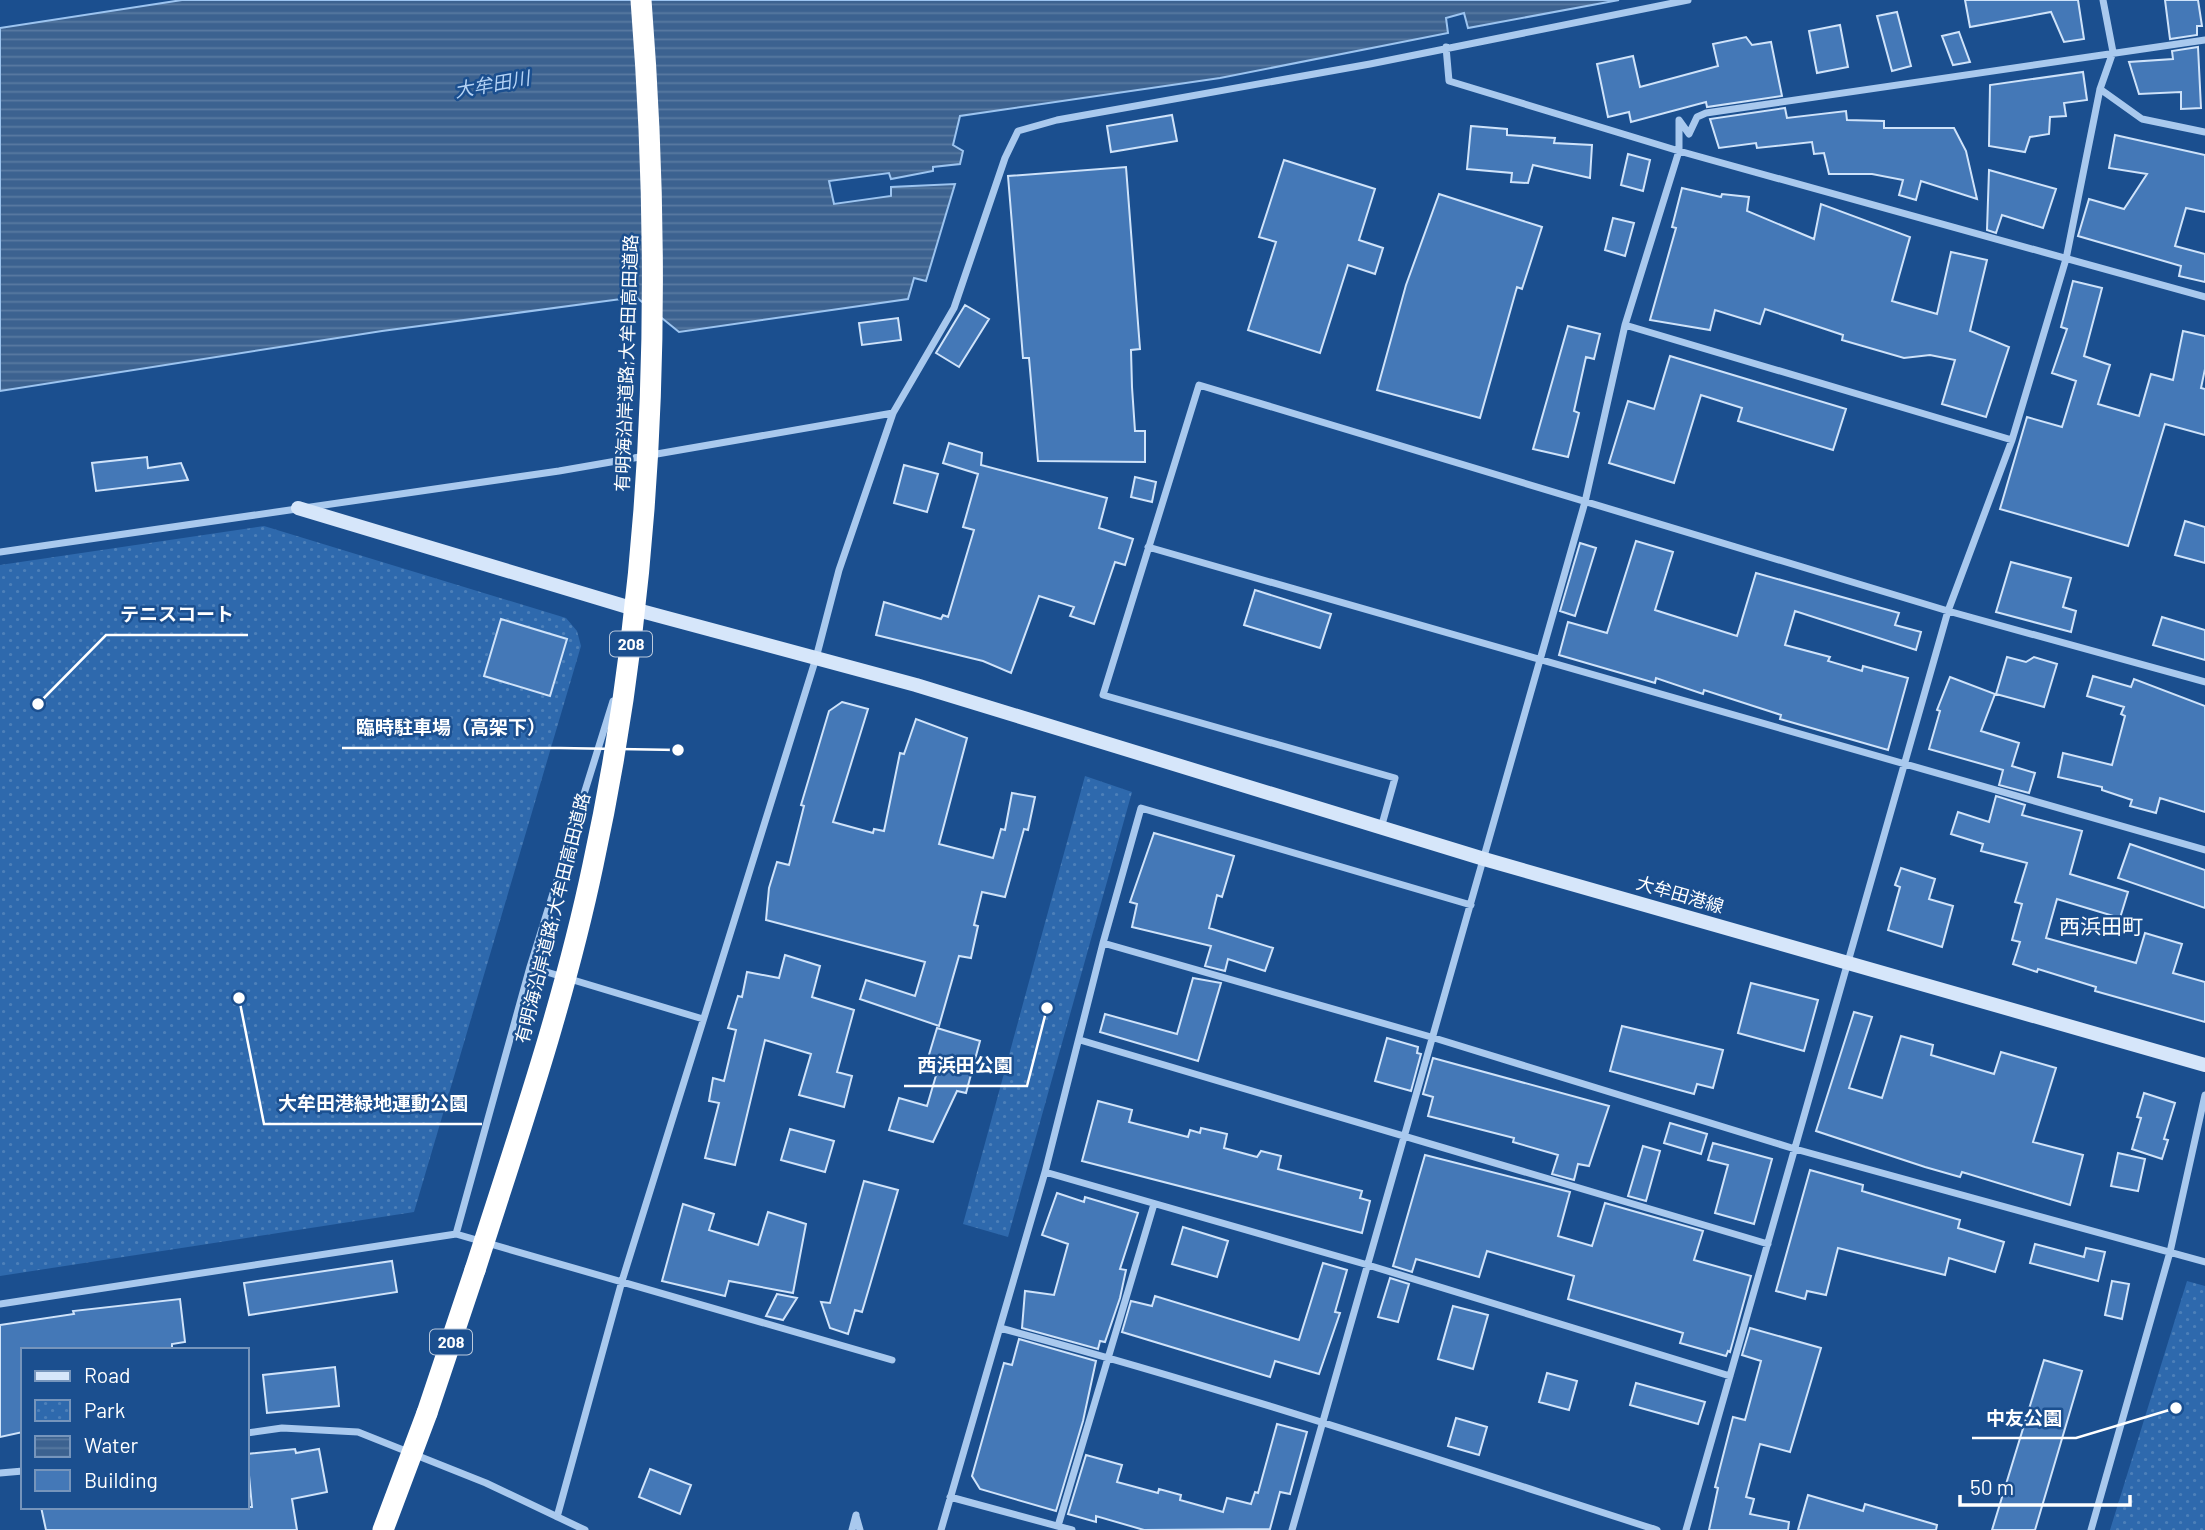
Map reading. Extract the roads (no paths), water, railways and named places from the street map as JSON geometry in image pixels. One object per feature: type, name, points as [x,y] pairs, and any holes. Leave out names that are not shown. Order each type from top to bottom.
[{"type":"highway","name":"有明海沿岸道路;大牟田高田道路","points":[[383,1530],[427,1413],[551,1033],[593,867],[620,726],[641,567],[652,424],[655,278],[651,129],[641,0]]},
{"type":"main road","name":"大牟田港線","points":[[298,508],[641,611],[916,685],[1483,859],[2205,1065]]},
{"type":"street","points":[[557,1517],[622,1281],[816,658],[839,570],[893,413],[954,308],[1005,158],[1018,131],[1057,120],[1370,64],[1688,0]]},
{"type":"street","points":[[1686,1530],[1948,611],[2012,440],[2066,259],[2100,89],[2113,52],[2103,0]]},
{"type":"street","points":[[1292,1530],[1585,502],[1625,325],[1679,151],[1679,120],[1689,134],[1697,117],[1706,113],[2205,40]]},
{"type":"street","points":[[1446,47],[1450,81],[1679,151],[2205,298]]},
{"type":"street","points":[[2100,89],[2142,119],[2205,132]]},
{"type":"street","points":[[1625,325],[2012,440]]},
{"type":"street","points":[[1381,828],[1395,778],[1103,695],[1199,386],[1948,611],[2205,682]]},
{"type":"street","points":[[0,552],[559,471],[893,413]]},
{"type":"street","points":[[1149,547],[2205,850]]},
{"type":"street","points":[[456,1234],[530,967],[641,611]]},
{"type":"street","points":[[941,1530],[1045,1172],[1102,943],[1141,808],[1471,905]]},
{"type":"street","points":[[1102,943],[1431,1038],[1796,1149],[2205,1262]]},
{"type":"street","points":[[530,967],[704,1018]]},
{"type":"street","points":[[1080,1040],[1768,1244]]},
{"type":"street","points":[[2091,1530],[2170,1252],[2205,1095]]},
{"type":"street","points":[[1045,1172],[1368,1265],[1730,1376]]},
{"type":"street","points":[[1058,1526],[1154,1203]]},
{"type":"street","points":[[0,1304],[456,1234],[892,1360]]},
{"type":"street","points":[[1000,1328],[1110,1357],[1657,1530]]},
{"type":"street","points":[[248,1433],[282,1428],[358,1432],[486,1483],[585,1530]]},
{"type":"street","points":[[0,1473],[21,1471]]},
{"type":"street","points":[[950,1497],[1072,1530]]},
{"type":"street","points":[[852,1530],[856,1515],[860,1530]]},
{"type":"water","name":"大牟田川","points":[[182,0],[1619,0],[1468,28],[1464,13],[1446,18],[1448,33],[1220,78],[960,116],[953,145],[963,151],[960,164],[933,167],[933,171],[891,179],[889,173],[829,181],[834,204],[891,196],[891,187],[955,184],[926,281],[914,278],[908,299],[679,332],[636,297],[382,331],[0,391],[0,28]]},
{"type":"place","name":"テニスコート","points":[[38,704]]},
{"type":"place","name":"臨時駐車場（高架下）","points":[[678,750]]},
{"type":"place","name":"大牟田港緑地運動公園","points":[[239,998]]},
{"type":"place","name":"西浜田公園","points":[[1047,1008]]},
{"type":"place","name":"中友公園","points":[[2176,1408]]},
{"type":"district","name":"西浜田町","points":[[2101,927]]}]
